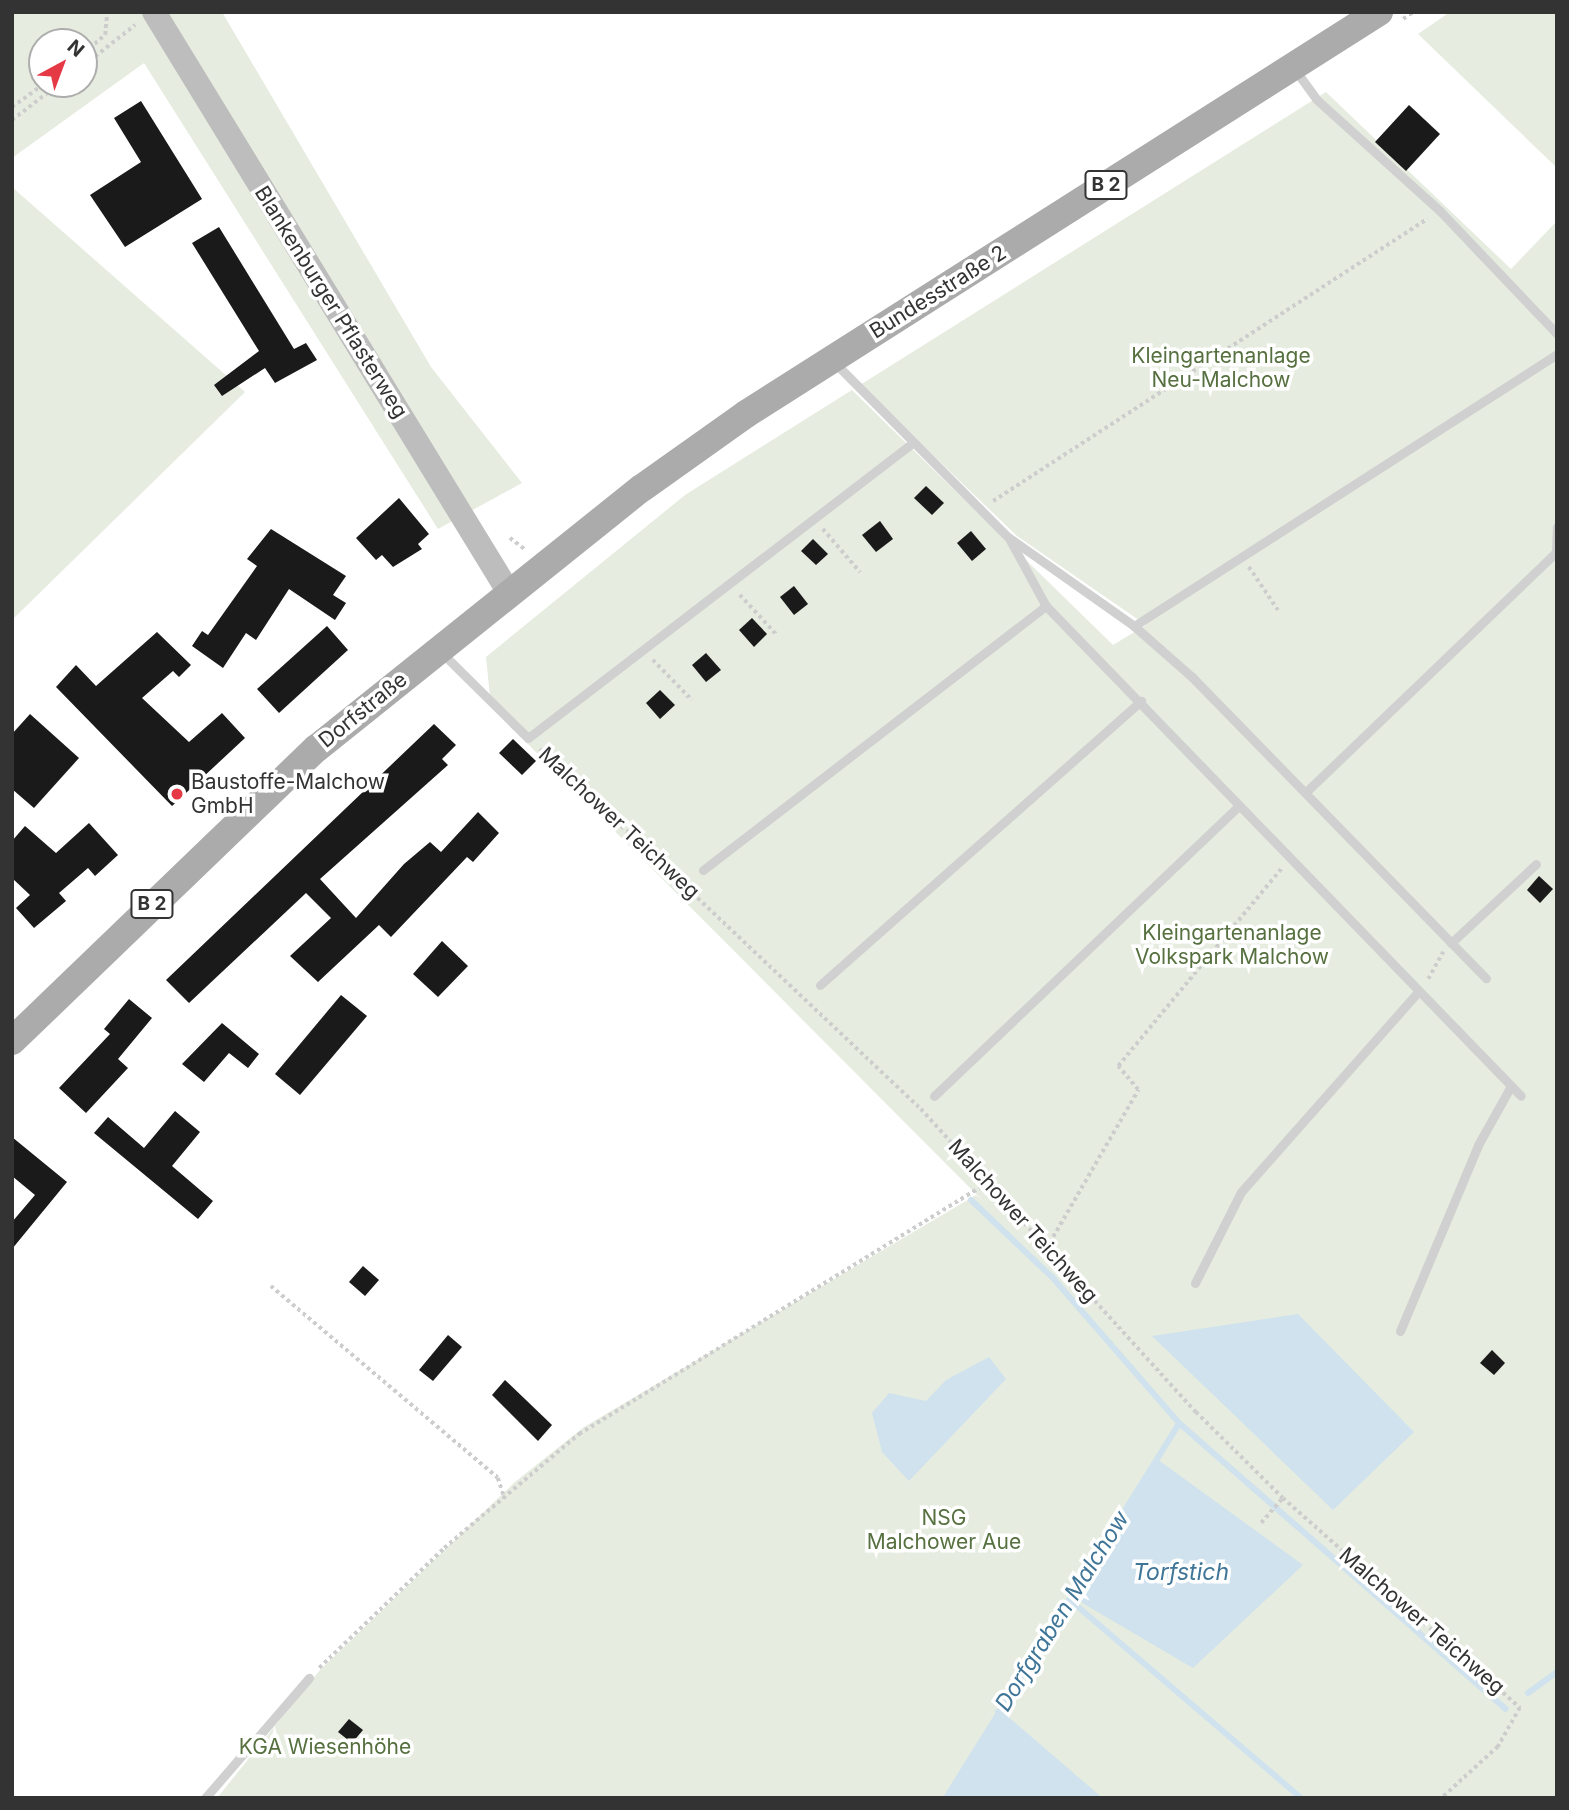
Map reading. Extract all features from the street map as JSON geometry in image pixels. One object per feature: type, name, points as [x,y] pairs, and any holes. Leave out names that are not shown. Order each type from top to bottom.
[{"type":"main road","name":"Bundesstraße 2","points":[[508,591],[642,488],[832,359],[1380,12]]},
{"type":"main road","name":"Blankenburger Pflasterweg","points":[[149,15],[508,591]]},
{"type":"main road","name":"Dorfstraße","points":[[12,1041],[294,768],[508,591]]},
{"type":"lane","points":[[1293,66],[1316,99],[1440,211],[1557,334]]},
{"type":"lane","points":[[1134,626],[1240,554],[1557,354]]},
{"type":"lane","points":[[832,359],[1009,537],[1134,626],[1307,791],[1486,978]]},
{"type":"lane","points":[[528,737],[913,443]]},
{"type":"lane","points":[[1307,791],[1556,552],[1557,527]]},
{"type":"lane","points":[[1009,537],[1046,606],[1142,701],[1239,806],[1521,1096]]},
{"type":"lane","points":[[702,870],[1046,606]]},
{"type":"lane","name":"Malchower Teichweg","points":[[437,649],[528,737]]},
{"type":"lane","points":[[820,985],[1142,701]]},
{"type":"lane","points":[[934,1096],[1239,806]]},
{"type":"lane","points":[[1451,943],[1536,864]]},
{"type":"lane","points":[[1195,1283],[1241,1192],[1418,992]]},
{"type":"lane","points":[[1400,1331],[1478,1145],[1511,1086]]},
{"type":"lane","points":[[205,1798],[309,1678]]},
{"type":"path","points":[[98,41],[105,35],[107,12]]},
{"type":"path","points":[[98,54],[149,15]]},
{"type":"path","points":[[12,107],[28,96]]},
{"type":"path","points":[[12,120],[41,98]]},
{"type":"path","points":[[982,511],[1440,211]]},
{"type":"path","points":[[815,519],[860,572]]},
{"type":"path","points":[[1240,554],[1278,610]]},
{"type":"path","points":[[728,583],[777,635]]},
{"type":"path","points":[[642,649],[692,700]]},
{"type":"path","name":"Malchower Teichweg","points":[[528,737],[921,1109],[983,1173],[986,1184],[1046,1249],[1283,1498],[1520,1707],[1498,1747],[1442,1798]]},
{"type":"path","points":[[1046,1249],[1138,1090],[1118,1066],[1291,858]]},
{"type":"path","points":[[1418,992],[1451,943]]},
{"type":"path","points":[[309,1678],[444,1548],[508,1497],[579,1434],[986,1184]]},
{"type":"path","points":[[271,1286],[498,1478],[508,1497]]},
{"type":"path","points":[[1261,1522],[1283,1498]]},
{"type":"green space","points":[[12,12],[222,12],[431,367],[522,483],[438,529],[144,63],[98,96],[98,28],[28,28],[28,98],[95,98],[12,158]]},
{"type":"green space","points":[[1450,12],[1557,12],[1557,168],[1418,34]]},
{"type":"green space","points":[[1326,92],[1511,269],[1557,221],[1557,1798],[217,1798],[320,1670],[515,1482],[584,1427],[976,1195],[984,1202],[491,707],[486,657],[685,495],[852,390],[1113,645],[1146,625],[1017,536],[860,385]]},
{"type":"green space","points":[[12,187],[245,392],[12,620]]},
{"type":"water","points":[[1298,1314],[1414,1432],[1333,1510],[1152,1336]]},
{"type":"water","points":[[989,1357],[1006,1379],[909,1481],[882,1452],[872,1413],[889,1393],[926,1401],[946,1380]]},
{"type":"water","name":"Torfstich","points":[[1157,1459],[1303,1565],[1193,1668],[1072,1597]]},
{"type":"water","points":[[998,1712],[1098,1798],[946,1798]]},
{"type":"building","points":[[141,101],[202,199],[125,247],[90,195],[141,162],[114,118]]},
{"type":"building","points":[[1409,105],[1440,134],[1406,171],[1375,142]]},
{"type":"building","points":[[219,227],[294,349],[306,343],[317,360],[275,383],[265,368],[222,396],[214,385],[259,351],[192,243]]},
{"type":"building","points":[[926,486],[944,503],[932,515],[914,498]]},
{"type":"building","points":[[399,498],[429,534],[418,544],[422,549],[393,567],[382,555],[376,560],[356,538]]},
{"type":"building","points":[[880,521],[893,539],[876,552],[862,535]]},
{"type":"building","points":[[271,529],[346,576],[333,595],[346,603],[335,620],[289,589],[256,640],[246,633],[223,668],[192,646],[202,631],[208,635],[257,566],[247,559]]},
{"type":"building","points":[[971,531],[986,549],[972,561],[957,543]]},
{"type":"building","points":[[813,539],[828,554],[816,565],[801,551]]},
{"type":"building","points":[[794,586],[808,604],[794,615],[780,597]]},
{"type":"building","points":[[752,618],[767,634],[754,647],[739,630]]},
{"type":"building","points":[[327,626],[348,650],[279,713],[257,689]]},
{"type":"building","points":[[157,632],[191,665],[179,677],[173,671],[142,698],[189,742],[222,713],[245,738],[172,806],[56,687],[76,665],[96,686]]},
{"type":"building","points":[[706,653],[721,670],[706,682],[692,665]]},
{"type":"building","points":[[660,690],[675,705],[660,719],[646,703]]},
{"type":"building","points":[[30,714],[79,758],[34,808],[12,789],[12,734]]},
{"type":"building","points":[[434,724],[456,745],[442,759],[448,765],[320,879],[356,918],[404,864],[430,842],[441,852],[478,812],[499,833],[473,862],[467,857],[391,937],[379,925],[318,982],[290,956],[331,918],[306,893],[189,1003],[166,980]]},
{"type":"building","points":[[513,739],[536,761],[522,775],[499,753]]},
{"type":"building","points":[[89,823],[118,855],[95,876],[88,868],[59,893],[66,901],[34,928],[16,908],[30,895],[12,878],[12,841],[25,826],[56,853]]},
{"type":"building","points":[[1539,876],[1553,889],[1540,903],[1527,890]]},
{"type":"building","points":[[442,941],[468,966],[438,997],[413,974]]},
{"type":"building","points":[[341,995],[367,1016],[300,1095],[275,1074]]},
{"type":"building","points":[[129,999],[152,1018],[118,1059],[128,1068],[86,1113],[59,1088],[110,1034],[104,1029]]},
{"type":"building","points":[[222,1023],[259,1054],[248,1068],[229,1053],[204,1082],[182,1064]]},
{"type":"building","points":[[175,1111],[200,1132],[172,1166],[213,1201],[198,1219],[94,1133],[108,1117],[144,1148]]},
{"type":"building","points":[[12,1137],[67,1182],[12,1249],[12,1222],[35,1195],[12,1176]]},
{"type":"building","points":[[363,1266],[379,1280],[365,1296],[349,1282]]},
{"type":"building","points":[[448,1335],[462,1347],[433,1381],[419,1370]]},
{"type":"building","points":[[1492,1350],[1505,1363],[1494,1375],[1480,1363]]},
{"type":"building","points":[[505,1380],[552,1425],[538,1441],[492,1395]]},
{"type":"building","points":[[349,1719],[363,1730],[352,1743],[338,1732]]},
{"type":"waterway","points":[[971,1200],[1053,1278],[1179,1423],[1506,1709]]},
{"type":"waterway","name":"Dorfgraben Malchow","points":[[946,1798],[1179,1423]]},
{"type":"waterway","points":[[1070,1600],[1301,1798]]},
{"type":"waterway","name":"Dorfgraben Malchow","points":[[1528,1693],[1557,1672]]},
{"type":"waterway","points":[[998,1712],[1098,1798]]},
{"type":"place","name":"Baustoffe-Malchow GmbH","points":[[177,794]]},
{"type":"park label","name":"Kleingartenanlage Neu-Malchow","points":[[1221,368]]},
{"type":"park label","name":"Kleingartenanlage Volkspark Malchow","points":[[1232,945]]},
{"type":"park label","name":"NSG Malchower Aue","points":[[944,1530]]},
{"type":"park label","name":"KGA Wiesenhöhe","points":[[325,1747]]}]
